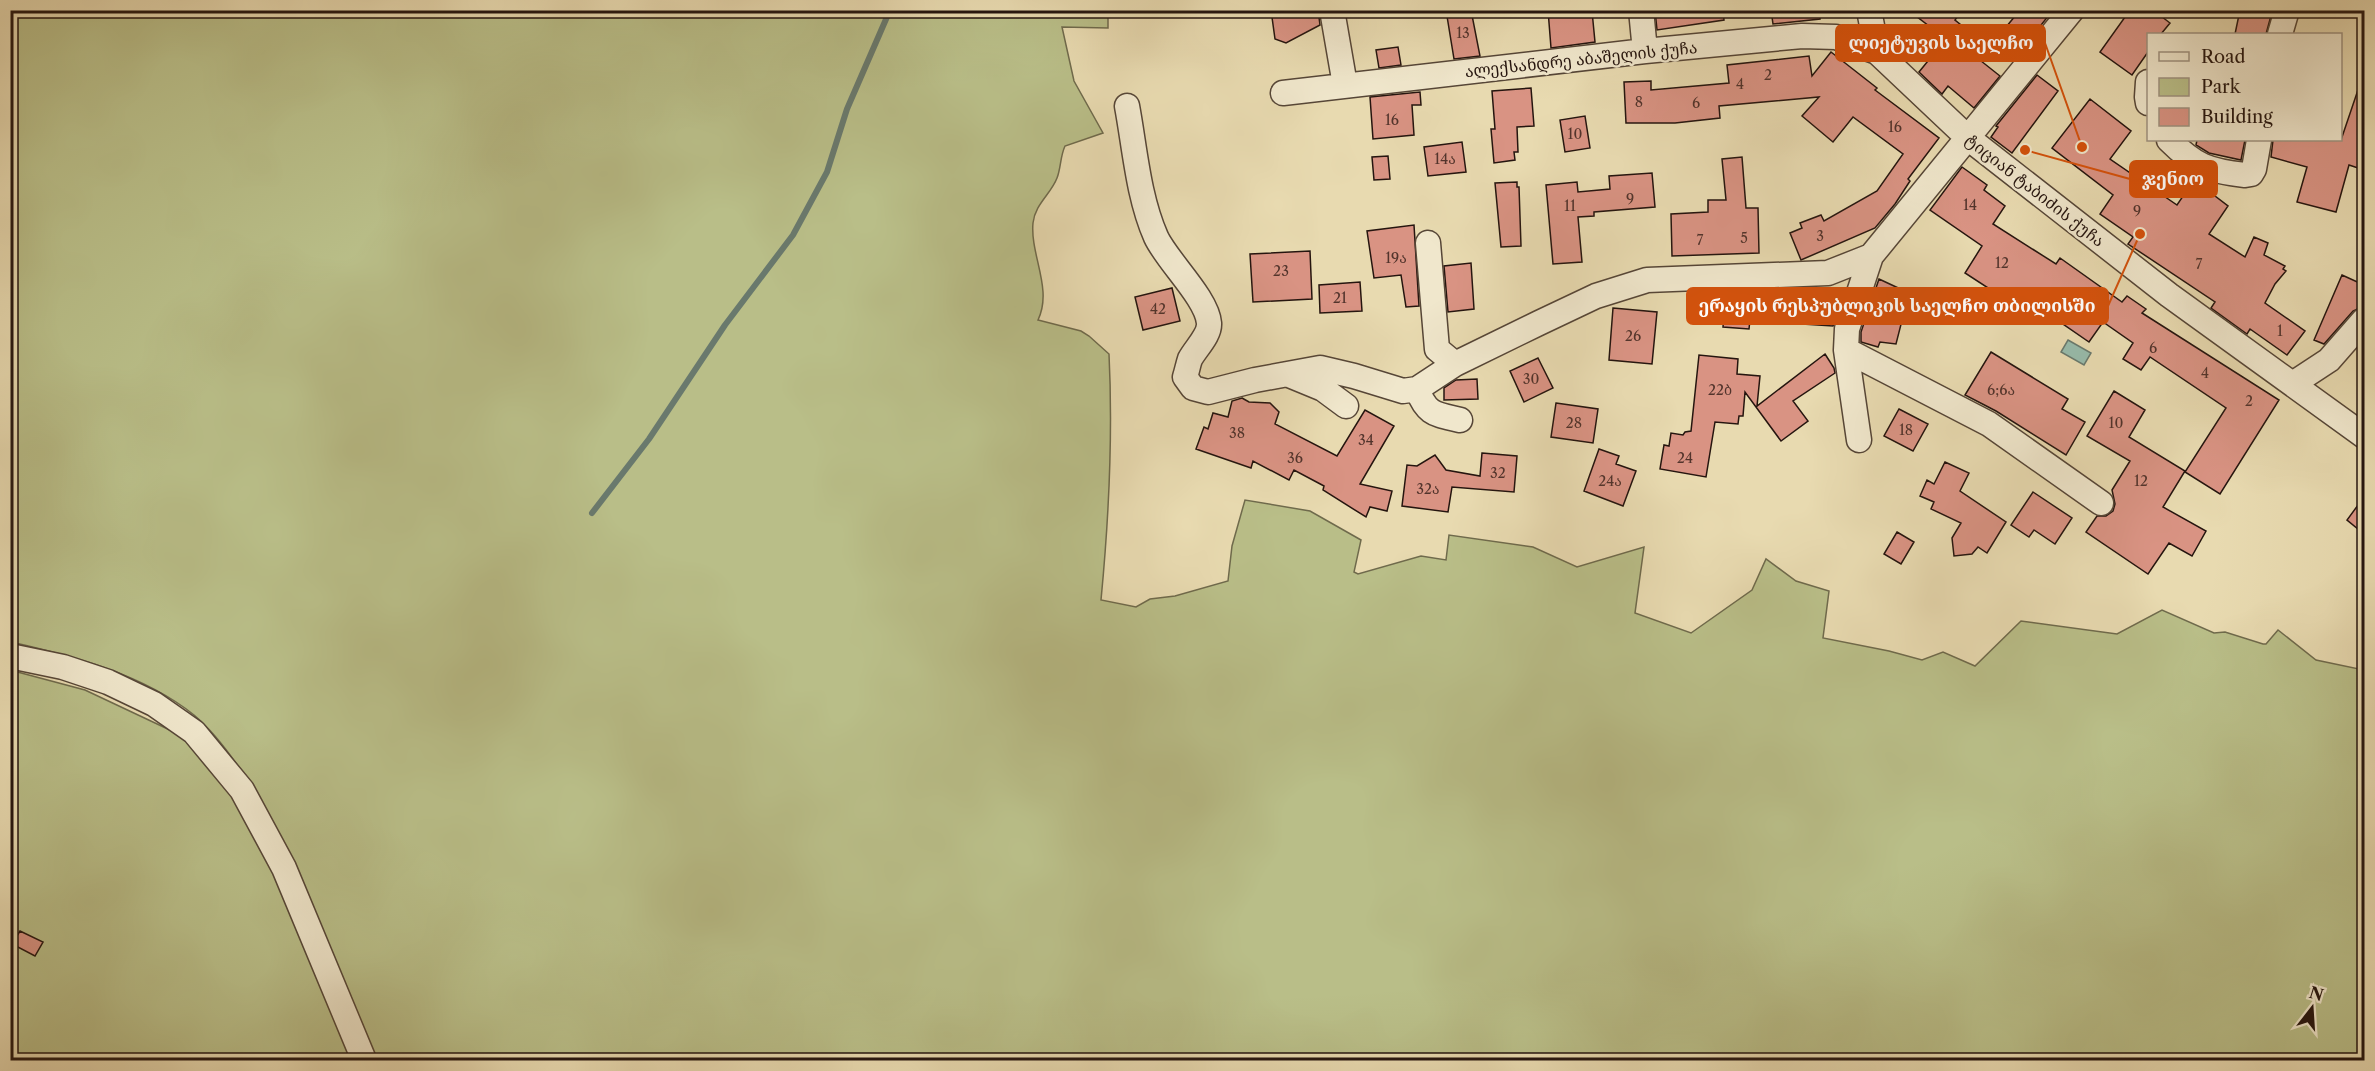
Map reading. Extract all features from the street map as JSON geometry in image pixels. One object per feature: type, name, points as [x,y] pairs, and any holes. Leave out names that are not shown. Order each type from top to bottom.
[{"type":"street","points":[[1332,10],[1345,85]]},
{"type":"street","points":[[1641,10],[1645,51]]},
{"type":"street","points":[[1869,10],[1877,52]]},
{"type":"street","points":[[1859,440],[1846,350],[1847,330],[1871,256],[2072,10]]},
{"type":"street","points":[[2280,33],[2287,10]]},
{"type":"street","name":"ალექსანდრე აბაშელის ქუჩა","points":[[1283,93],[1645,51],[1802,36],[1836,37],[1877,52]]},
{"type":"street","name":"ტიციან ტაბიძის ქუჩა","points":[[1877,52],[1968,138],[2169,295],[2294,383],[2364,436]]},
{"type":"street","points":[[1127,106],[1140,184],[1152,226],[1157,239],[1196,294],[1209,320],[1209,327],[1190,360],[1185,377],[1194,388],[1208,392],[1255,380],[1320,368],[1403,391],[1417,389],[1455,364],[1596,296],[1647,280],[1828,273],[1871,256]]},
{"type":"street","points":[[2170,141],[2186,157],[2201,166],[2225,173],[2251,174],[2259,141]]},
{"type":"street","points":[[1428,243],[1437,349],[1455,364]]},
{"type":"street","points":[[2294,383],[2329,360],[2364,320]]},
{"type":"street","points":[[1846,350],[1989,424],[2101,503]]},
{"type":"street","points":[[1289,375],[1323,389],[1346,406]]},
{"type":"street","points":[[1417,389],[1423,406],[1432,413],[1460,420]]},
{"type":"street","points":[[10,656],[63,667],[108,682],[154,704],[194,732],[242,790],[284,868],[364,1060]]},
{"type":"green space","points":[[11,11],[1108,11],[1108,28],[1062,27],[1074,81],[1103,133],[1065,146],[1057,178],[1037,210],[1033,223],[1043,296],[1038,320],[1081,331],[1109,354],[1110,477],[1101,600],[1136,607],[1150,599],[1175,596],[1228,581],[1232,546],[1245,500],[1310,511],[1361,540],[1354,572],[1358,574],[1421,556],[1446,560],[1449,535],[1533,547],[1577,567],[1644,547],[1635,613],[1691,633],[1752,590],[1766,559],[1796,581],[1829,591],[1823,638],[1922,660],[1943,652],[1975,666],[2021,621],[2117,634],[2162,610],[2214,633],[2225,632],[2263,644],[2266,644],[2278,630],[2316,660],[2364,670],[2364,1060],[11,1060],[10,670],[85,690],[189,739],[242,772],[201,721],[153,688],[83,660],[11,642]]},
{"type":"shaded area","points":[[2068,340],[2091,353],[2084,365],[2061,352]]},
{"type":"building","points":[[1271,10],[1318,10],[1320,25],[1286,43],[1275,39]]},
{"type":"building","points":[[1446,10],[1471,10],[1480,56],[1454,59]]},
{"type":"building","points":[[1548,10],[1564,10],[1564,14],[1592,11],[1595,42],[1551,48]]},
{"type":"building","points":[[1655,10],[1723,10],[1724,20],[1657,30]]},
{"type":"building","points":[[1771,10],[1819,10],[1820,19],[1773,24]]},
{"type":"building","points":[[1908,10],[1962,10],[1955,20],[1981,41],[1971,53],[2000,76],[1974,108],[1948,86],[1942,94],[1919,72],[1946,39]]},
{"type":"building","points":[[2020,10],[2053,10],[2022,49],[2002,32]]},
{"type":"building","points":[[2130,10],[2153,10],[2170,23],[2162,33],[2147,33],[2147,53],[2132,75],[2100,52]]},
{"type":"building","points":[[2240,10],[2272,12],[2266,33],[2235,33]]},
{"type":"building","points":[[1398,47],[1401,65],[1379,68],[1376,50]]},
{"type":"building","points":[[1831,52],[1877,88],[1875,90],[1939,138],[1908,179],[1910,181],[1895,204],[1875,228],[1801,260],[1790,233],[1802,228],[1800,223],[1821,215],[1824,221],[1877,191],[1903,154],[1853,117],[1833,142],[1802,116],[1819,97],[1719,106],[1720,118],[1675,123],[1626,123],[1624,82],[1651,81],[1651,90],[1729,83],[1727,65],[1809,56],[1812,76]]},
{"type":"building","points":[[2037,75],[2058,91],[2012,153],[1991,137],[1998,127],[1996,126]]},
{"type":"building","points":[[2362,78],[2364,79],[2364,170],[2349,165],[2336,212],[2297,202],[2307,167],[2271,157],[2273,141],[2342,141]]},
{"type":"building","points":[[1531,88],[1534,126],[1517,127],[1518,152],[1514,152],[1515,160],[1494,163],[1491,129],[1495,129],[1492,91]]},
{"type":"building","points":[[1420,92],[1421,105],[1412,105],[1414,135],[1373,139],[1370,97]]},
{"type":"building","points":[[2090,99],[2131,131],[2110,159],[2177,205],[2194,180],[2228,206],[2209,234],[2245,257],[2254,237],[2268,243],[2264,255],[2285,266],[2283,269],[2286,271],[2275,284],[2265,303],[2305,331],[2287,355],[2250,329],[2247,334],[2211,308],[2215,302],[2128,244],[2133,237],[2100,214],[2113,195],[2052,148]]},
{"type":"building","points":[[1585,116],[1590,148],[1565,152],[1560,120]]},
{"type":"building","points":[[2197,141],[2245,141],[2241,160],[2209,153],[2196,145]]},
{"type":"building","points":[[1462,142],[1466,172],[1428,176],[1424,147]]},
{"type":"building","points":[[1388,156],[1390,179],[1374,180],[1372,157]]},
{"type":"building","points":[[1742,157],[1746,208],[1758,208],[1759,253],[1672,256],[1671,214],[1708,212],[1708,200],[1726,200],[1722,159]]},
{"type":"building","points":[[1962,167],[1987,185],[1984,190],[2005,206],[1993,224],[2056,264],[2060,258],[2122,302],[2127,296],[2146,309],[2142,313],[2279,400],[2220,494],[2185,472],[2226,408],[2150,357],[2141,370],[2123,359],[2133,343],[2103,322],[2089,342],[2015,291],[2008,301],[1965,273],[1982,246],[1930,210]]},
{"type":"building","points":[[1652,173],[1655,207],[1594,212],[1594,216],[1578,217],[1582,262],[1553,264],[1546,185],[1577,182],[1578,192],[1610,189],[1609,176]]},
{"type":"building","points":[[1517,182],[1521,246],[1501,247],[1495,183]]},
{"type":"building","points":[[1414,225],[1419,306],[1406,307],[1401,275],[1374,278],[1367,231]]},
{"type":"building","points":[[1310,251],[1312,299],[1253,302],[1250,254]]},
{"type":"building","points":[[1471,263],[1474,309],[1448,312],[1444,266]]},
{"type":"building","points":[[2342,275],[2364,285],[2364,306],[2353,311],[2324,344],[2314,340]]},
{"type":"building","points":[[1879,279],[1909,293],[1896,344],[1880,342],[1878,347],[1861,342],[1861,332]]},
{"type":"building","points":[[1360,282],[1362,311],[1320,313],[1319,285]]},
{"type":"building","points":[[1172,288],[1180,321],[1143,330],[1135,297]]},
{"type":"building","points":[[1785,290],[1844,293],[1833,326],[1802,324],[1784,318]]},
{"type":"building","points":[[1726,291],[1753,292],[1749,329],[1723,327]]},
{"type":"building","points":[[1613,308],[1657,312],[1652,364],[1609,360]]},
{"type":"building","points":[[1991,352],[2068,399],[2062,409],[2085,422],[2066,455],[1996,411],[1965,395]]},
{"type":"building","points":[[1825,354],[1835,373],[1793,401],[1808,421],[1781,441],[1745,392],[1743,416],[1739,416],[1738,424],[1715,422],[1706,477],[1660,469],[1664,445],[1669,446],[1671,433],[1683,435],[1691,431],[1699,355],[1738,359],[1737,374],[1760,376],[1757,406]]},
{"type":"building","points":[[1538,358],[1553,388],[1524,402],[1510,371]]},
{"type":"building","points":[[1477,379],[1478,399],[1444,400],[1444,388],[1456,380]]},
{"type":"building","points":[[2114,391],[2145,410],[2129,437],[2185,471],[2163,507],[2206,531],[2192,556],[2169,543],[2148,574],[2086,532],[2097,516],[2106,516],[2113,511],[2115,504],[2112,490],[2130,461],[2087,436]]},
{"type":"building","points":[[1242,398],[1249,402],[1270,403],[1279,412],[1275,424],[1337,456],[1365,410],[1394,426],[1360,484],[1392,491],[1387,511],[1370,507],[1366,517],[1323,490],[1324,486],[1294,470],[1289,480],[1253,461],[1251,468],[1196,449],[1204,427],[1208,429],[1213,413],[1228,417],[1232,401]]},
{"type":"building","points":[[1556,403],[1598,409],[1593,443],[1551,437]]},
{"type":"building","points":[[1899,409],[1928,424],[1913,451],[1884,436]]},
{"type":"building","points":[[1599,449],[1619,456],[1616,464],[1636,471],[1623,506],[1584,491]]},
{"type":"building","points":[[1482,453],[1517,456],[1514,492],[1452,487],[1448,512],[1402,506],[1407,465],[1417,466],[1435,455],[1446,470],[1480,476]]},
{"type":"building","points":[[1945,462],[1969,473],[1960,491],[2006,522],[1987,553],[1978,547],[1972,554],[1954,556],[1952,538],[1961,523],[1931,509],[1934,502],[1920,496],[1927,480],[1934,484]]},
{"type":"building","points":[[2033,492],[2072,518],[2055,544],[2034,530],[2029,537],[2011,525]]},
{"type":"building","points":[[2364,497],[2364,534],[2347,520]]},
{"type":"building","points":[[1897,532],[1914,542],[1901,564],[1884,554]]},
{"type":"building","points":[[20,931],[43,942],[35,956],[12,944]]},
{"type":"waterway","points":[[592,513],[649,439],[725,325],[793,235],[827,172],[847,109],[890,10]]},
{"type":"place","name":"ლიეტუვის საელჩო","points":[[2082,147]]},
{"type":"place","name":"ჯენიო","points":[[2025,150]]},
{"type":"place","name":"ერაყის რესპუბლიკის საელჩო თბილისში","points":[[2140,234]]}]
